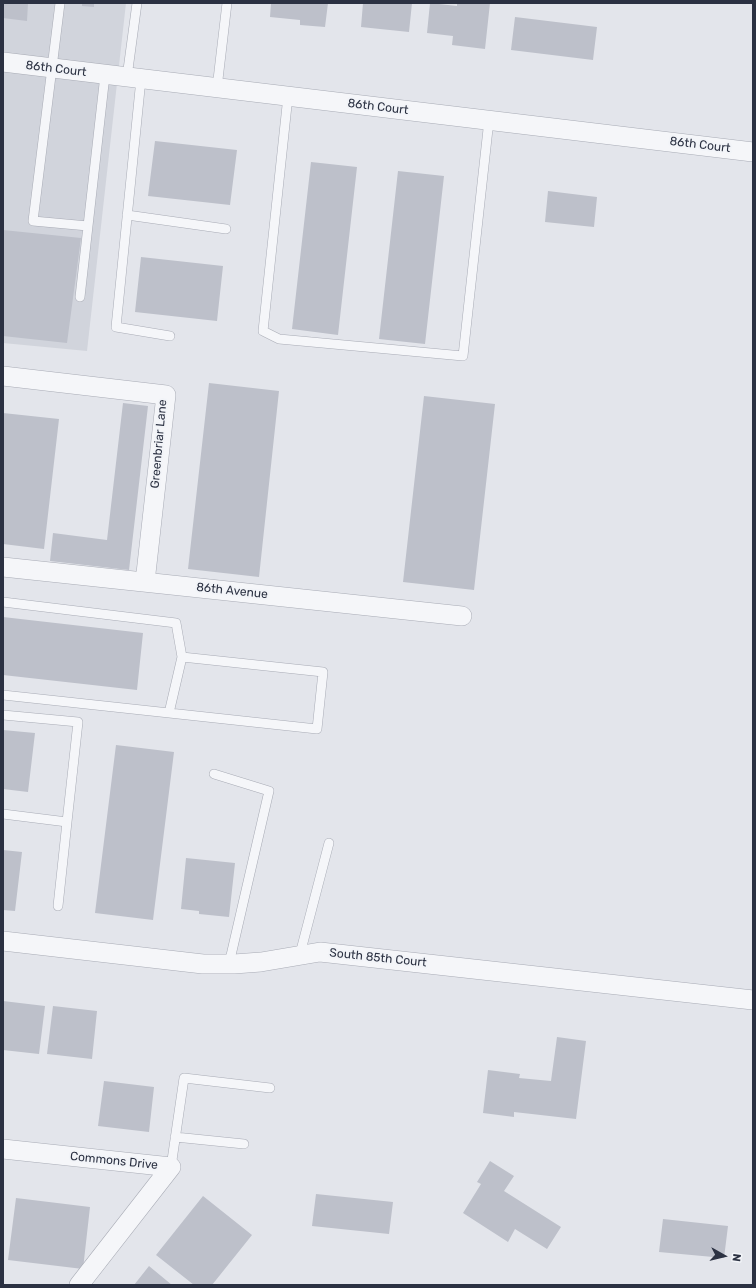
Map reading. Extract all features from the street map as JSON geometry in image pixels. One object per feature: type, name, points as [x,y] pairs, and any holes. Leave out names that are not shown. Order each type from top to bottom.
[{"type":"street","name":"86th Court","points":[[3,62],[753,152]]},
{"type":"street","name":"Greenbriar Lane","points":[[3,376],[166,395],[145,582]]},
{"type":"street","name":"86th Avenue","points":[[3,567],[462,616]]},
{"type":"street","name":"South 85th Court","points":[[3,941],[203,964],[261,962],[300,954],[320,952],[348,954],[753,1000]]},
{"type":"street","name":"Commons Drive","points":[[3,1149],[171,1167]]},
{"type":"street","name":"Commons Drive","points":[[79,1285],[171,1167]]},
{"type":"lane","points":[[60,3],[33,221],[88,226]]},
{"type":"lane","points":[[137,3],[127,215],[116,328],[170,336]]},
{"type":"lane","points":[[217,88],[227,3]]},
{"type":"lane","points":[[80,297],[105,75]]},
{"type":"lane","points":[[288,96],[263,331],[279,339],[463,356],[489,120]]},
{"type":"lane","points":[[127,215],[226,228]]},
{"type":"lane","points":[[3,602],[176,623],[182,657],[169,713]]},
{"type":"lane","points":[[3,695],[317,729],[323,672],[182,657]]},
{"type":"lane","points":[[3,715],[78,722],[58,906]]},
{"type":"lane","points":[[214,774],[269,791],[229,964]]},
{"type":"lane","points":[[3,814],[67,822]]},
{"type":"lane","points":[[300,954],[329,843]]},
{"type":"lane","points":[[171,1167],[184,1078],[270,1088]]},
{"type":"lane","points":[[175,1137],[244,1144]]},
{"type":"shaded area","points":[[3,3],[126,3],[87,351],[3,343]]},
{"type":"building","points":[[3,3],[28,3],[27,21],[3,18]]},
{"type":"building","points":[[82,3],[94,3],[94,7],[82,6]]},
{"type":"building","points":[[271,3],[328,3],[325,27],[300,25],[300,20],[270,17]]},
{"type":"building","points":[[363,3],[412,3],[409,32],[361,27]]},
{"type":"building","points":[[430,3],[457,6],[457,3],[490,3],[485,49],[452,45],[453,36],[427,33]]},
{"type":"building","points":[[515,17],[597,27],[593,60],[511,50]]},
{"type":"building","points":[[155,141],[237,150],[230,205],[148,196]]},
{"type":"building","points":[[311,162],[357,167],[338,335],[292,329]]},
{"type":"building","points":[[398,171],[444,176],[425,344],[379,339]]},
{"type":"building","points":[[548,191],[597,197],[594,227],[545,222]]},
{"type":"building","points":[[3,230],[81,238],[67,343],[3,336]]},
{"type":"building","points":[[141,257],[223,266],[217,321],[135,312]]},
{"type":"building","points":[[209,383],[279,391],[259,577],[188,569]]},
{"type":"building","points":[[424,396],[495,404],[474,590],[403,582]]},
{"type":"building","points":[[123,403],[148,406],[129,570],[50,561],[53,533],[107,540]]},
{"type":"building","points":[[3,413],[59,419],[44,549],[3,544]]},
{"type":"building","points":[[3,617],[143,633],[137,690],[3,675]]},
{"type":"building","points":[[3,730],[35,733],[28,792],[3,789]]},
{"type":"building","points":[[116,745],[174,752],[153,920],[95,913]]},
{"type":"building","points":[[3,850],[22,852],[15,911],[3,910]]},
{"type":"building","points":[[186,858],[235,863],[229,917],[199,914],[199,911],[181,909]]},
{"type":"building","points":[[3,1001],[45,1006],[39,1054],[3,1050]]},
{"type":"building","points":[[53,1006],[97,1011],[92,1059],[47,1054]]},
{"type":"building","points":[[557,1037],[586,1041],[576,1119],[514,1112],[514,1117],[483,1113],[488,1070],[520,1074],[519,1078],[551,1081]]},
{"type":"building","points":[[104,1081],[154,1087],[149,1132],[98,1126]]},
{"type":"building","points":[[490,1161],[514,1176],[504,1191],[561,1227],[547,1249],[515,1229],[508,1242],[463,1213],[481,1184],[477,1182]]},
{"type":"building","points":[[316,1194],[393,1202],[389,1234],[312,1226]]},
{"type":"building","points":[[203,1196],[252,1235],[212,1285],[194,1285],[156,1255]]},
{"type":"building","points":[[16,1198],[90,1207],[83,1269],[8,1260]]},
{"type":"building","points":[[663,1219],[728,1226],[724,1258],[659,1252]]},
{"type":"building","points":[[149,1266],[172,1285],[134,1285]]}]
